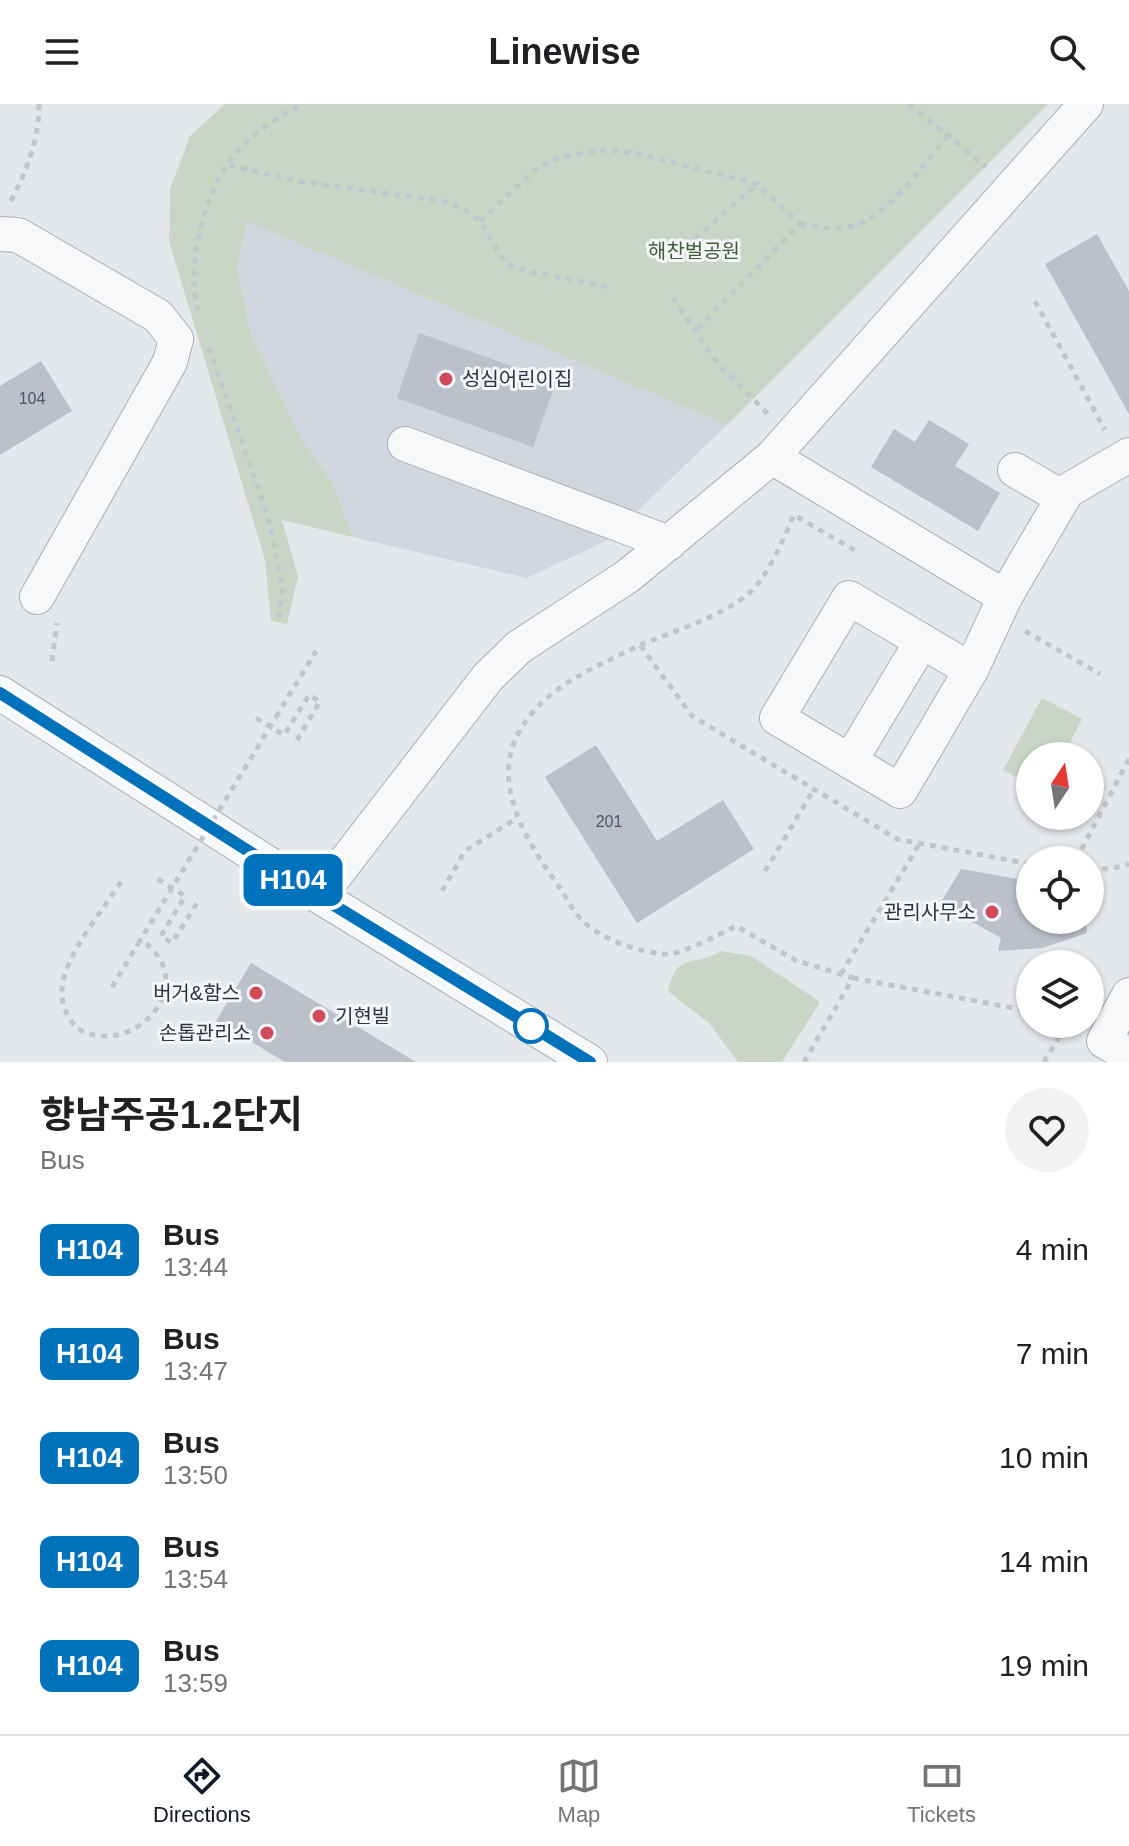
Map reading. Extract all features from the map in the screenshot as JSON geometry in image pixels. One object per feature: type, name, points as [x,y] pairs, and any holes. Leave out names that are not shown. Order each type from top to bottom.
[{"type":"street","points":[[319,896],[488,677],[519,647],[604,593],[669,543],[781,447],[1086,104]]},
{"type":"street","points":[[3,222],[18,235],[158,316],[176,339],[170,362],[46,608]]},
{"type":"street","points":[[405,444],[669,543]]},
{"type":"street","points":[[781,447],[1002,606]]},
{"type":"street","points":[[971,670],[849,598],[766,711],[900,791],[971,670],[1002,606],[1067,491],[1125,457]]},
{"type":"street","points":[[1015,470],[1063,498]]},
{"type":"street","points":[[850,761],[922,641]]},
{"type":"street","points":[[0,693],[319,896],[590,1062]]},
{"type":"street","points":[[1129,995],[1104,1041],[1129,1055]]},
{"type":"path","points":[[3,222],[29,164],[39,129],[39,104]]},
{"type":"path","points":[[203,326],[194,297],[196,249],[211,195],[239,149],[277,117],[302,104]]},
{"type":"path","points":[[909,104],[1010,186]]},
{"type":"path","points":[[480,221],[536,169],[560,157],[582,152],[635,153],[757,184],[800,224],[831,229],[853,226],[878,212],[907,186],[948,135]]},
{"type":"path","points":[[229,165],[297,181],[442,201],[461,207],[480,221],[505,263],[527,271],[609,287]]},
{"type":"path","points":[[686,247],[757,184]]},
{"type":"path","points":[[695,331],[800,224]]},
{"type":"path","points":[[673,298],[781,447]]},
{"type":"path","points":[[1035,301],[1125,457]]},
{"type":"path","points":[[207,341],[270,526],[283,588],[278,622]]},
{"type":"path","points":[[862,554],[794,515],[771,561],[747,595],[695,623],[640,645],[567,682],[539,703],[517,735],[510,768],[517,818],[540,860],[584,923],[628,947],[667,955],[736,926],[795,960],[853,978],[1016,1008]]},
{"type":"path","points":[[1002,606],[1100,674]]},
{"type":"path","points":[[46,608],[59,632],[52,661]]},
{"type":"path","points":[[640,645],[692,716],[897,839],[1016,861]]},
{"type":"path","points":[[112,987],[316,651]]},
{"type":"path","points":[[256,718],[284,735],[309,695],[320,701],[296,742]]},
{"type":"path","points":[[1083,846],[1129,759]]},
{"type":"path","points":[[765,871],[814,789]]},
{"type":"path","points":[[442,891],[465,851],[517,818]]},
{"type":"path","points":[[841,974],[920,843]]},
{"type":"path","points":[[1104,869],[1129,864]]},
{"type":"path","points":[[158,879],[185,896],[161,936],[172,943],[197,903]]},
{"type":"path","points":[[121,882],[72,958],[61,988],[68,1018],[79,1030],[111,1041],[143,1031],[155,1020],[167,987],[165,973],[152,947],[139,942]]},
{"type":"path","points":[[804,1062],[853,978]]},
{"type":"path","points":[[1044,1062],[1059,1038]]},
{"type":"shaded area","name":"성심어린이집","points":[[247,220],[727,425],[606,541],[527,578],[353,537],[332,482],[302,439],[251,334],[237,267]]},
{"type":"green space","name":"해찬벌공원","points":[[225,104],[1048,104],[727,425],[247,221],[237,267],[251,334],[302,439],[332,482],[353,537],[282,520],[298,576],[287,624],[271,621],[265,560],[169,241],[170,189],[190,136]]},
{"type":"green space","points":[[1042,698],[1082,719],[1070,742],[1018,742]]},
{"type":"green space","points":[[1016,746],[1016,777],[1003,770]]},
{"type":"green space","points":[[721,951],[751,956],[820,1002],[782,1062],[738,1062],[710,1024],[668,991],[672,978],[682,965]]},
{"type":"building","points":[[1097,234],[1129,291],[1129,414],[1045,264]]},
{"type":"building","points":[[419,333],[556,382],[533,447],[397,398]]},
{"type":"building","points":[[41,361],[72,411],[0,455],[0,386]]},
{"type":"building","points":[[929,420],[969,444],[955,466],[1000,493],[978,531],[871,467],[894,429],[915,442]]},
{"type":"building","points":[[596,745],[657,841],[723,800],[754,849],[637,923],[545,777]]},
{"type":"building","name":"관리사무소","points":[[961,869],[1016,879],[1016,934],[1084,934],[1042,948],[998,951],[1001,938],[940,904]]},
{"type":"building","points":[[251,963],[416,1062],[285,1062],[216,1021]]},
{"type":"bus line","name":"H104","points":[[0,693],[319,896],[590,1062]]},
{"type":"place","name":"성심어린이집","points":[[446,379]]},
{"type":"place","name":"관리사무소","points":[[992,912]]},
{"type":"place","name":"버거&함스","points":[[256,993]]},
{"type":"place","name":"기현빌","points":[[319,1016]]},
{"type":"place","name":"손톱관리소","points":[[267,1033]]}]
